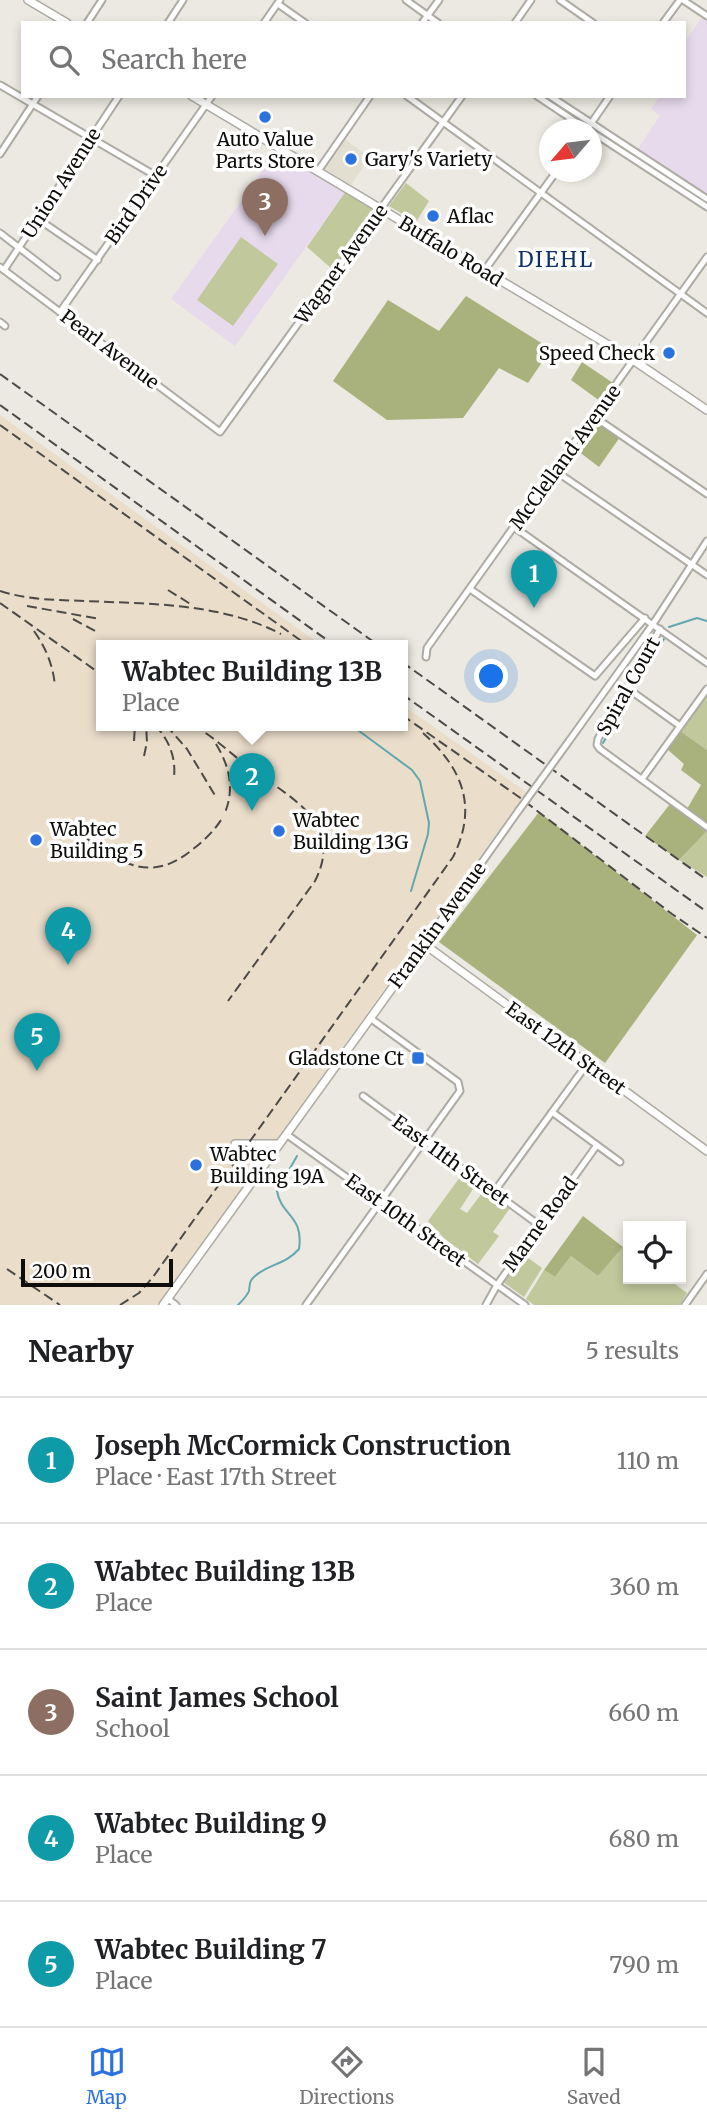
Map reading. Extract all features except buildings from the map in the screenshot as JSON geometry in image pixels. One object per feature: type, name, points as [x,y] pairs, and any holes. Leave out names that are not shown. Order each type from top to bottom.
[{"type":"main road","points":[[28,0],[64,21]]},
{"type":"main road","name":"Buffalo Road","points":[[196,98],[634,360],[707,410]]},
{"type":"main road","name":"Franklin Avenue","points":[[165,1302],[424,944]]},
{"type":"main road","name":"East 12th Street","points":[[424,944],[707,1151]]},
{"type":"main road","points":[[235,1144],[279,1144]]},
{"type":"street","points":[[88,21],[102,0]]},
{"type":"street","points":[[168,21],[183,0]]},
{"type":"street","points":[[406,0],[436,21]]},
{"type":"street","points":[[424,21],[439,0]]},
{"type":"street","points":[[516,21],[531,0]]},
{"type":"street","points":[[560,0],[590,21]]},
{"type":"street","points":[[665,21],[682,0],[707,16]]},
{"type":"street","points":[[265,21],[279,2],[303,21]]},
{"type":"street","points":[[0,85],[21,97]]},
{"type":"street","points":[[23,98],[156,176]]},
{"type":"street","points":[[0,154],[37,98]]},
{"type":"street","name":"Union Avenue","points":[[2,268],[19,247],[118,98]]},
{"type":"street","name":"Bird Drive","points":[[60,312],[210,98]]},
{"type":"street","points":[[318,171],[369,98]]},
{"type":"street","points":[[410,98],[707,313]]},
{"type":"street","name":"Wagner Avenue","points":[[220,432],[461,98]]},
{"type":"street","points":[[540,98],[574,119]]},
{"type":"street","points":[[552,98],[578,119]]},
{"type":"street","points":[[595,119],[609,98]]},
{"type":"street","points":[[602,136],[707,199]]},
{"type":"street","points":[[602,137],[707,207]]},
{"type":"street","points":[[484,271],[548,182]]},
{"type":"street","points":[[38,219],[98,260]]},
{"type":"street","points":[[0,233],[57,276]]},
{"type":"street","name":"McClelland Avenue","points":[[426,657],[427,648],[707,257]]},
{"type":"street","name":"Pearl Avenue","points":[[2,268],[220,432]]},
{"type":"street","points":[[593,416],[707,494]]},
{"type":"street","points":[[554,471],[707,575]]},
{"type":"street","points":[[514,527],[707,663]]},
{"type":"street","name":"Franklin Avenue","points":[[424,944],[653,624],[707,541]]},
{"type":"street","points":[[470,589],[595,676],[645,618]]},
{"type":"street","name":"Spiral Court","points":[[642,779],[600,749],[597,744],[660,629]]},
{"type":"street","points":[[627,688],[680,726]]},
{"type":"street","points":[[707,689],[642,779],[707,827]]},
{"type":"street","points":[[306,1305],[459,1093],[458,1082],[370,1018]]},
{"type":"street","points":[[494,1192],[587,1063]]},
{"type":"street","name":"East 11th Street","points":[[363,1096],[539,1225]]},
{"type":"street","points":[[552,1112],[620,1162]]},
{"type":"street","name":"East 10th Street","points":[[286,1134],[525,1305]]},
{"type":"street","name":"Marne Road","points":[[486,1305],[497,1285],[597,1145]]},
{"type":"street","points":[[685,1305],[707,1275]]},
{"type":"street","points":[[165,1302],[176,1305]]},
{"type":"shaded area","points":[[703,16],[707,19],[707,195],[637,150],[660,116],[651,109],[659,98],[686,98],[686,40]]},
{"type":"shaded area","points":[[345,139],[370,158],[351,185],[325,169]]},
{"type":"shaded area","points":[[275,148],[346,191],[235,346],[171,299],[255,182]]},
{"type":"shaded area","points":[[0,415],[314,640],[96,640],[96,731],[408,731],[408,709],[526,792],[157,1305],[0,1305]]},
{"type":"green space","points":[[406,183],[429,201],[416,222],[389,206]]},
{"type":"green space","points":[[346,191],[374,210],[332,269],[307,247]]},
{"type":"green space","points":[[241,237],[278,264],[233,326],[197,300]]},
{"type":"green space","points":[[466,296],[551,349],[528,383],[499,368],[463,418],[387,420],[333,381],[388,300],[439,331]]},
{"type":"green space","points":[[582,362],[613,383],[600,401],[571,380]]},
{"type":"green space","points":[[594,421],[620,437],[599,467],[574,448]]},
{"type":"green space","points":[[707,698],[707,750],[680,731]]},
{"type":"green space","points":[[680,731],[707,750],[707,823],[687,809],[701,785],[681,770],[684,764],[667,749]]},
{"type":"green space","points":[[670,804],[707,831],[679,860],[645,836]]},
{"type":"green space","points":[[539,812],[697,935],[605,1063],[439,942]]},
{"type":"green space","points":[[707,831],[707,877],[679,860]]},
{"type":"green space","points":[[463,1173],[477,1183],[460,1209],[467,1213],[485,1189],[510,1208],[493,1232],[499,1236],[478,1264],[444,1238],[428,1221]]},
{"type":"green space","points":[[583,1216],[623,1247],[598,1276],[571,1256],[555,1277],[544,1270]]},
{"type":"green space","points":[[623,1247],[623,1284],[675,1284],[687,1293],[680,1305],[534,1305],[526,1299],[544,1270],[555,1277],[571,1256],[598,1276]]},
{"type":"green space","points":[[523,1254],[542,1268],[524,1297],[503,1282]]},
{"type":"waterway","points":[[669,627],[697,618],[707,621]]},
{"type":"waterway","points":[[637,685],[664,639]]},
{"type":"waterway","points":[[603,743],[629,697]]},
{"type":"waterway","points":[[359,731],[412,770],[420,781],[429,823],[411,891]]},
{"type":"waterway","points":[[238,1305],[248,1293],[255,1276],[299,1249],[298,1229],[279,1199],[277,1191],[297,1156]]},
{"type":"railway","points":[[0,374],[371,640]]},
{"type":"railway","points":[[0,405],[327,640]]},
{"type":"railway","points":[[0,425],[300,640]]},
{"type":"railway","points":[[168,590],[192,605]]},
{"type":"railway","points":[[0,591],[43,599],[186,607],[234,616],[281,634]]},
{"type":"railway","points":[[0,603],[96,671]]},
{"type":"railway","points":[[27,606],[100,619]]},
{"type":"railway","points":[[73,619],[97,632]]},
{"type":"railway","points":[[34,631],[48,657],[55,686]]},
{"type":"railway","points":[[408,666],[707,880]]},
{"type":"railway","points":[[408,698],[707,912]]},
{"type":"railway","points":[[408,719],[519,797],[707,938]]},
{"type":"railway","points":[[134,741],[135,731]]},
{"type":"railway","points":[[144,756],[146,731]]},
{"type":"railway","points":[[160,731],[170,749],[174,777]]},
{"type":"railway","points":[[171,731],[187,749],[216,797]]},
{"type":"railway","points":[[203,731],[296,801],[318,827],[323,843],[322,860],[315,881],[228,1001]]},
{"type":"railway","points":[[120,1305],[139,1293],[153,1277],[453,857],[461,839],[464,822],[462,790],[448,761],[423,733]]},
{"type":"railway","points":[[216,744],[228,770],[230,788],[224,815]]},
{"type":"railway","points":[[86,838],[112,856],[151,868],[178,859],[193,849],[223,817]]},
{"type":"railway","points":[[7,1269],[60,1305]]},
{"type":"place","name":"Auto Value Parts Store","points":[[265,117]]},
{"type":"place","name":"Gary's Variety","points":[[351,159]]},
{"type":"place","name":"Aflac","points":[[433,216]]},
{"type":"place","name":"Saint James School","points":[[265,236]]},
{"type":"place","name":"Speed Check","points":[[669,353]]},
{"type":"place","name":"Joseph McCormick Construction","points":[[534,608]]},
{"type":"place","name":"Wabtec Building 13B","points":[[252,811]]},
{"type":"place","name":"Wabtec Building 13G","points":[[279,831]]},
{"type":"place","name":"Wabtec Building 5","points":[[36,840]]},
{"type":"place","name":"Wabtec Building 9","points":[[68,965]]},
{"type":"place","name":"Gladstone Ct","points":[[418,1058]]},
{"type":"place","name":"Wabtec Building 7","points":[[37,1071]]},
{"type":"place","name":"Wabtec Building 19A","points":[[196,1165]]},
{"type":"district","name":"DIEHL","points":[[556,260]]}]
